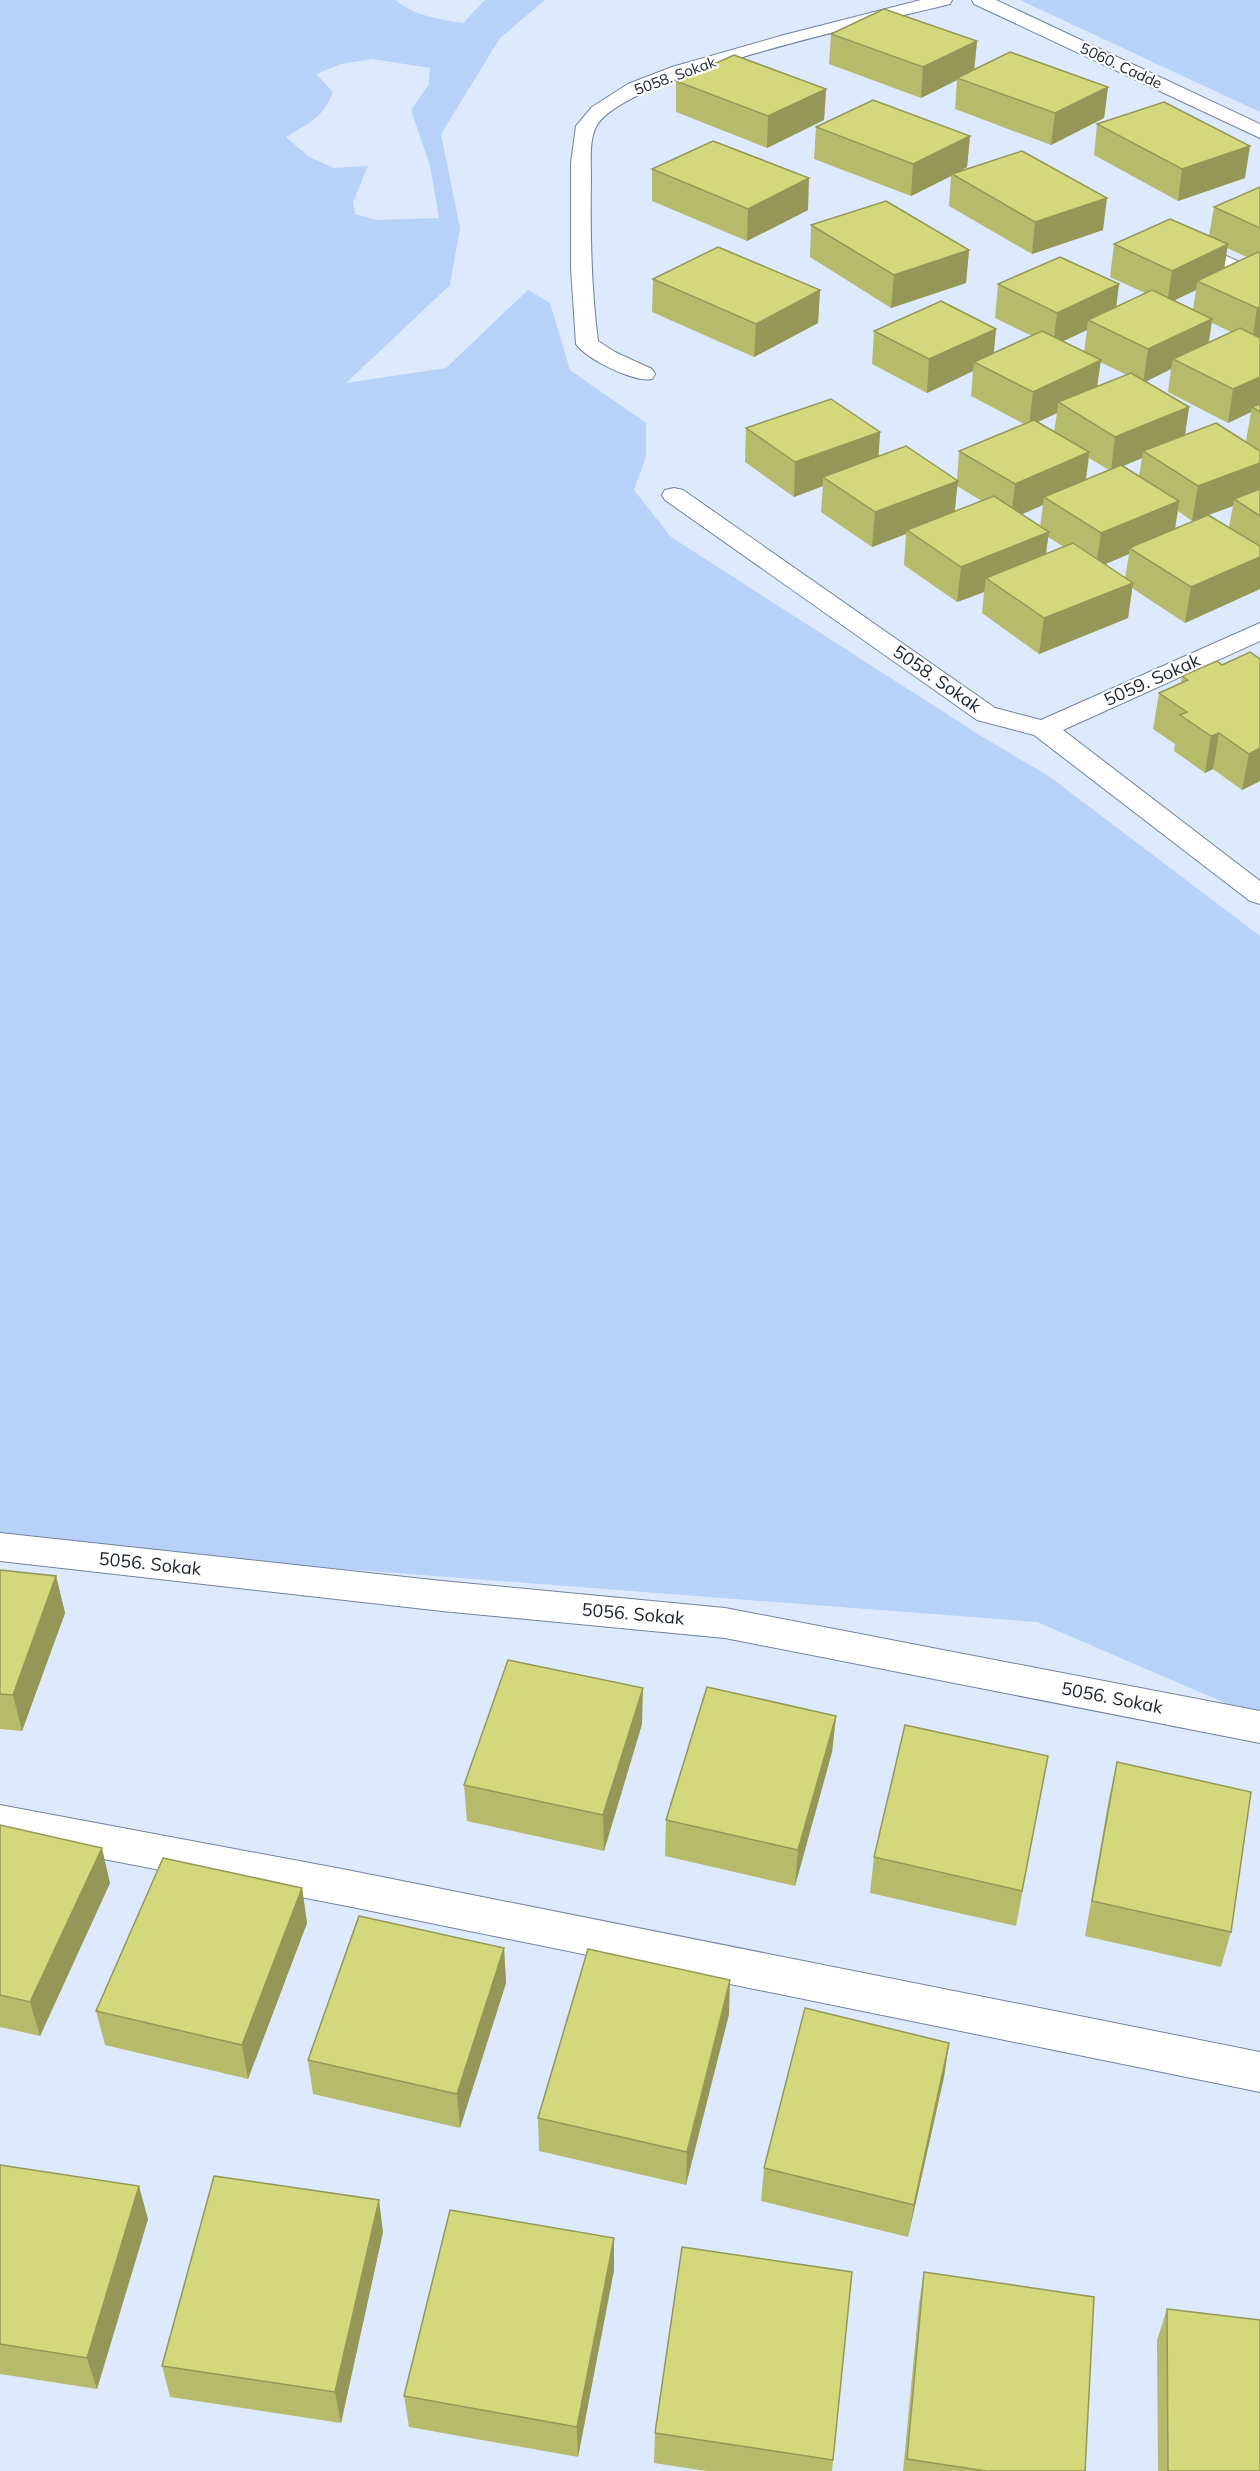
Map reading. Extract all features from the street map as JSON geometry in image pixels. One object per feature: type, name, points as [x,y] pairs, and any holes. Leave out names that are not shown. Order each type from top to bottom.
[{"type":"street","name":"5058. Sokak","points":[[644,374],[607,357],[587,344],[583,323],[581,146],[585,127],[603,107],[668,75],[797,36],[943,0]]},
{"type":"street","name":"5060. Cadde","points":[[981,0],[1260,132]]},
{"type":"street","points":[[1184,243],[1260,279]]},
{"type":"street","name":"5058. Sokak","points":[[674,495],[986,714],[1044,729],[1260,895]]},
{"type":"street","name":"5059. Sokak","points":[[1044,729],[1260,631]]},
{"type":"street","name":"5056. Sokak","points":[[0,1547],[442,1596],[725,1623],[1260,1727]]},
{"type":"street","points":[[0,1822],[347,1888],[1260,2072]]},
{"type":"shaded area","points":[[0,0],[395,0],[419,13],[463,23],[485,0],[545,0],[500,38],[441,134],[460,228],[450,285],[346,383],[446,368],[528,290],[550,303],[570,370],[646,423],[646,456],[634,490],[671,537],[981,736],[1050,777],[1260,936],[1260,1718],[1037,1622],[252,1562],[0,1533]],"holes":[[[372,59],[430,68],[429,84],[411,110],[430,166],[439,218],[376,220],[355,214],[353,202],[368,166],[334,168],[309,157],[286,137],[314,119],[329,101],[333,92],[316,74],[341,64]]]},
{"type":"shaded area","points":[[1020,0],[1260,0],[1260,112]]},
{"type":"building","points":[[884,9],[977,41],[923,67],[831,34]]},
{"type":"building","points":[[1010,52],[1108,87],[1055,113],[957,78]]},
{"type":"building","points":[[734,55],[826,89],[768,116],[676,81]]},
{"type":"building","points":[[873,100],[970,136],[913,164],[816,127]]},
{"type":"building","points":[[1164,102],[1250,146],[1182,169],[1097,124]]},
{"type":"building","points":[[713,141],[809,178],[748,209],[652,169]]},
{"type":"building","points":[[1022,151],[1107,198],[1035,222],[952,174]]},
{"type":"building","points":[[1260,187],[1260,228],[1214,207]]},
{"type":"building","points":[[886,201],[969,250],[894,275],[811,225]]},
{"type":"building","points":[[1170,219],[1228,244],[1172,271],[1114,244]]},
{"type":"building","points":[[718,247],[820,290],[756,324],[653,279]]},
{"type":"building","points":[[1260,253],[1260,307],[1257,308],[1197,281]]},
{"type":"building","points":[[1060,257],[1119,284],[1057,313],[998,284]]},
{"type":"building","points":[[1152,290],[1212,319],[1148,349],[1088,320]]},
{"type":"building","points":[[941,301],[996,329],[929,359],[874,331]]},
{"type":"building","points":[[1240,328],[1260,338],[1260,377],[1233,389],[1173,359]]},
{"type":"building","points":[[1042,331],[1101,360],[1033,392],[974,362]]},
{"type":"building","points":[[1131,373],[1189,407],[1115,437],[1058,402]]},
{"type":"building","points":[[831,399],[880,432],[795,462],[746,428]]},
{"type":"building","points":[[1260,404],[1260,412],[1252,407]]},
{"type":"building","points":[[1034,420],[1089,452],[1015,484],[959,451]]},
{"type":"building","points":[[1216,423],[1260,451],[1260,463],[1198,486],[1143,451]]},
{"type":"building","points":[[906,446],[958,481],[875,512],[823,477]]},
{"type":"building","points":[[1121,465],[1179,501],[1101,533],[1044,497]]},
{"type":"building","points":[[1260,489],[1260,516],[1234,499]]},
{"type":"building","points":[[994,496],[1049,532],[961,567],[907,530]]},
{"type":"building","points":[[1208,515],[1260,546],[1260,557],[1191,587],[1129,548]]},
{"type":"building","points":[[1073,543],[1133,583],[1044,618],[986,578]]},
{"type":"building","points":[[1250,652],[1260,659],[1260,748],[1249,754],[1219,733],[1211,736],[1180,715],[1187,712],[1159,693],[1188,680],[1182,676],[1217,661],[1222,665]]},
{"type":"building","points":[[0,1570],[56,1576],[13,1695],[0,1694]]},
{"type":"building","points":[[508,1660],[643,1688],[603,1815],[464,1785]]},
{"type":"building","points":[[707,1687],[836,1716],[798,1850],[666,1820]]},
{"type":"building","points":[[905,1725],[1048,1756],[1022,1891],[874,1857]]},
{"type":"building","points":[[1117,1762],[1251,1792],[1231,1932],[1092,1901]]},
{"type":"building","points":[[0,1825],[102,1848],[30,2002],[0,1995]]},
{"type":"building","points":[[163,1858],[302,1888],[242,2045],[96,2011]]},
{"type":"building","points":[[359,1916],[504,1948],[457,2094],[308,2060]]},
{"type":"building","points":[[588,1949],[730,1980],[687,2152],[538,2118]]},
{"type":"building","points":[[805,2008],[949,2043],[914,2205],[764,2168]]},
{"type":"building","points":[[0,2165],[139,2186],[87,2358],[0,2344]]},
{"type":"building","points":[[214,2176],[379,2200],[335,2392],[162,2366]]},
{"type":"building","points":[[450,2210],[614,2238],[577,2427],[404,2396]]},
{"type":"building","points":[[682,2247],[852,2272],[833,2460],[655,2433]]},
{"type":"building","points":[[924,2272],[1094,2297],[1085,2471],[986,2471],[907,2459]]},
{"type":"building","points":[[1167,2309],[1260,2320],[1260,2471],[1168,2471]]}]
